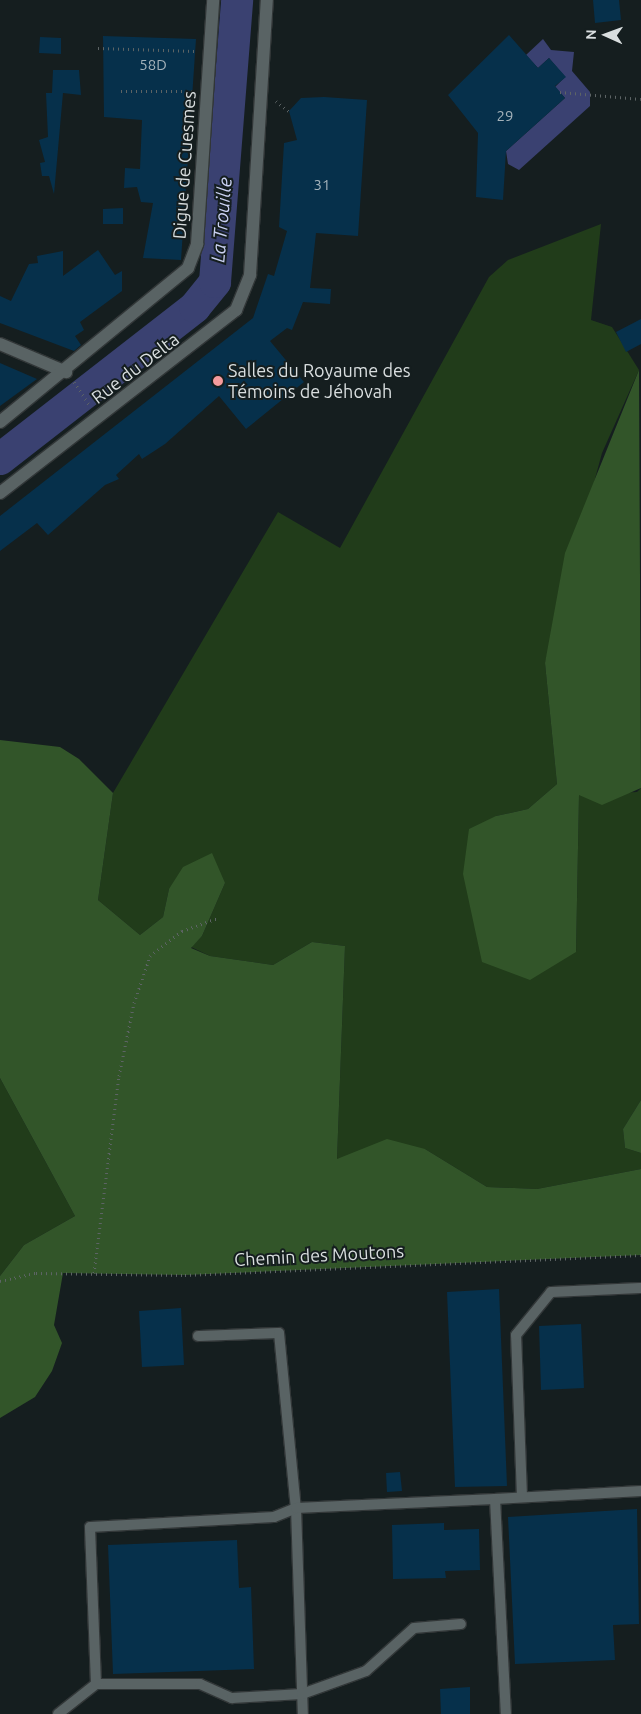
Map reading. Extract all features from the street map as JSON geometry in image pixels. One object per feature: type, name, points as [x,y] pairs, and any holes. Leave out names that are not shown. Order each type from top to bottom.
[{"type":"street","name":"Digue de Cuesmes","points":[[0,422],[69,376],[188,268],[197,244],[213,0]]},
{"type":"street","name":"Rue du Delta","points":[[0,493],[230,316],[244,294],[252,246],[267,0]]},
{"type":"street","points":[[0,344],[69,376]]},
{"type":"lane","points":[[522,1497],[516,1335],[551,1292],[641,1288]]},
{"type":"lane","points":[[198,1336],[279,1333],[296,1508],[303,1714]]},
{"type":"lane","points":[[96,1684],[90,1527],[274,1518],[296,1508],[641,1491]]},
{"type":"lane","points":[[496,1498],[506,1714]]},
{"type":"lane","points":[[58,1714],[96,1684],[200,1684],[232,1698],[302,1694],[366,1672],[414,1628],[461,1624]]},
{"type":"path","points":[[98,48],[210,52]]},
{"type":"path","points":[[122,91],[207,91]]},
{"type":"path","points":[[560,92],[641,99]]},
{"type":"path","points":[[274,99],[289,111]]},
{"type":"path","points":[[69,376],[91,402]]},
{"type":"path","points":[[94,1273],[119,1076],[150,956],[182,931],[218,918]]},
{"type":"path","name":"Chemin des Moutons","points":[[0,1281],[36,1272],[185,1276],[641,1255]]},
{"type":"green space","points":[[601,224],[591,320],[612,327],[639,370],[602,453],[545,663],[557,784],[528,809],[496,816],[576,952],[579,795],[637,792],[641,788],[641,1100],[623,1129],[625,1148],[641,1153],[641,1169],[537,1189],[487,1187],[425,1149],[337,1159],[345,946],[312,942],[273,965],[210,956],[191,947],[202,936],[225,883],[169,889],[163,917],[140,935],[98,900],[113,793],[278,512],[340,548],[489,277],[508,260]]},
{"type":"green space","points":[[639,370],[641,788],[602,805],[579,795],[576,952],[530,980],[482,962],[463,874],[469,829],[496,816],[528,809],[557,784],[545,663],[565,553]]},
{"type":"green space","points":[[0,740],[60,747],[79,759],[113,793],[98,900],[140,935],[163,917],[169,889],[183,867],[212,853],[225,883],[202,936],[191,948],[210,956],[273,965],[312,942],[345,946],[337,1159],[387,1139],[425,1149],[487,1187],[537,1189],[641,1169],[641,1255],[185,1275],[63,1273],[54,1325],[62,1343],[52,1371],[35,1397],[0,1418],[0,1276],[24,1245],[75,1216],[0,1078]]},
{"type":"green space","points":[[0,1078],[75,1216],[24,1245],[0,1276]]},
{"type":"green space","points":[[641,1100],[641,1153],[625,1148],[623,1129]]},
{"type":"water","points":[[543,39],[551,50],[574,52],[572,71],[590,92],[590,106],[519,170],[508,164],[506,151],[565,98],[555,87],[565,77],[549,58],[538,68],[526,55]]},
{"type":"building","points":[[593,0],[619,0],[621,20],[595,23]]},
{"type":"building","points":[[509,35],[538,68],[549,58],[566,77],[555,86],[565,98],[506,151],[503,200],[476,197],[478,133],[448,95]]},
{"type":"building","points":[[103,36],[196,39],[181,260],[143,258],[153,203],[141,202],[137,187],[124,188],[125,168],[140,169],[142,120],[104,117]]},
{"type":"building","points":[[40,37],[61,38],[61,54],[39,53]]},
{"type":"building","points":[[53,70],[79,70],[81,95],[63,93],[54,194],[49,176],[42,176],[40,163],[45,162],[39,140],[48,137],[46,93],[52,93]]},
{"type":"building","points":[[324,97],[367,100],[358,236],[316,233],[310,288],[331,289],[330,304],[303,302],[292,330],[287,328],[270,341],[304,382],[246,429],[219,396],[165,444],[142,459],[139,454],[116,475],[119,479],[105,485],[48,535],[37,523],[0,551],[0,516],[253,318],[268,274],[274,276],[287,231],[279,227],[284,143],[297,140],[289,111],[301,98]]},
{"type":"building","points":[[123,208],[123,224],[103,224],[103,209]]},
{"type":"building","points":[[98,250],[115,275],[122,271],[122,291],[80,322],[84,330],[75,336],[81,345],[74,351],[0,323],[0,296],[11,301],[29,264],[38,263],[37,256],[63,251],[63,276]]},
{"type":"building","points":[[641,319],[641,344],[626,352],[616,332]]},
{"type":"building","points":[[0,363],[37,379],[0,406]]},
{"type":"building","points":[[499,1289],[507,1486],[455,1487],[447,1292]]},
{"type":"building","points":[[181,1308],[184,1365],[142,1367],[139,1311]]},
{"type":"building","points":[[581,1324],[584,1388],[541,1390],[539,1326]]},
{"type":"building","points":[[400,1472],[402,1491],[387,1492],[386,1473]]},
{"type":"building","points":[[637,1509],[639,1624],[613,1625],[615,1660],[515,1664],[508,1517]]},
{"type":"building","points":[[444,1523],[444,1530],[479,1529],[480,1570],[445,1571],[446,1578],[393,1579],[392,1525]]},
{"type":"building","points":[[237,1540],[239,1588],[251,1587],[254,1669],[113,1674],[108,1545]]},
{"type":"building","points":[[470,1687],[470,1714],[441,1714],[440,1689]]},
{"type":"waterway","name":"La Trouille","points":[[0,459],[195,307],[215,282],[237,0]]},
{"type":"place","name":"Salles du Royaume des Témoins de Jéhovah","points":[[218,381]]}]
